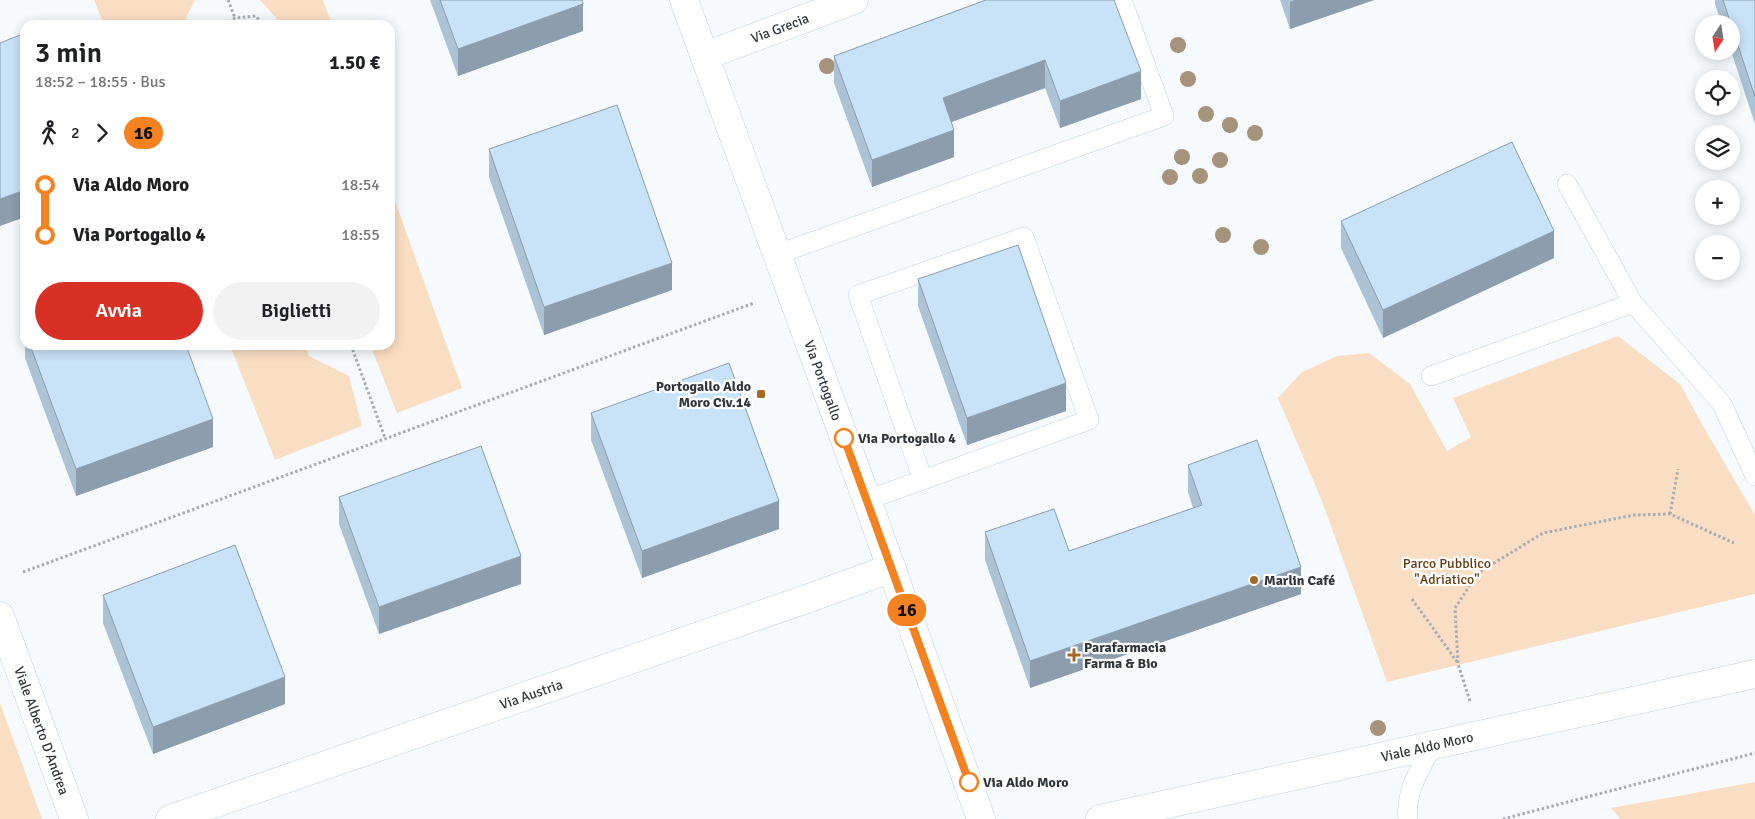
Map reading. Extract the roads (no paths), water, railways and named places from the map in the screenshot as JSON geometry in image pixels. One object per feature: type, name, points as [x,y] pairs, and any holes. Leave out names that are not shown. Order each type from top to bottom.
[{"type":"street","name":"Via Portogallo","points":[[684,0],[892,568],[981,819]]},
{"type":"street","name":"Via Grecia","points":[[705,56],[854,0]]},
{"type":"street","name":"Via Austria","points":[[170,819],[812,598],[892,568]]},
{"type":"street","name":"Viale Alberto D'Andrea","points":[[0,616],[74,819]]},
{"type":"street","name":"Viale Aldo Moro","points":[[1100,819],[1755,674]]},
{"type":"lane","points":[[778,254],[1164,116],[1122,0]]},
{"type":"lane","points":[[1567,184],[1633,303],[1722,404],[1755,476]]},
{"type":"lane","points":[[867,500],[923,480],[1089,420],[1024,237],[858,295],[923,480]]},
{"type":"lane","points":[[1431,376],[1633,303]]},
{"type":"lane","points":[[1408,819],[1408,799],[1414,778],[1433,745]]},
{"type":"place","name":"Portogallo Aldo Moro Civ.14","points":[[761,394]]},
{"type":"place","name":"Via Portogallo 4","points":[[844,438]]},
{"type":"place","name":"Marlin Café","points":[[1254,580]]},
{"type":"place","name":"Parafarmacia Farma & Bio","points":[[1074,655]]},
{"type":"place","name":"Via Aldo Moro","points":[[969,782]]},
{"type":"park label","name":"Parco Pubblico \"Adriatico\"","points":[[1447,572]]}]
